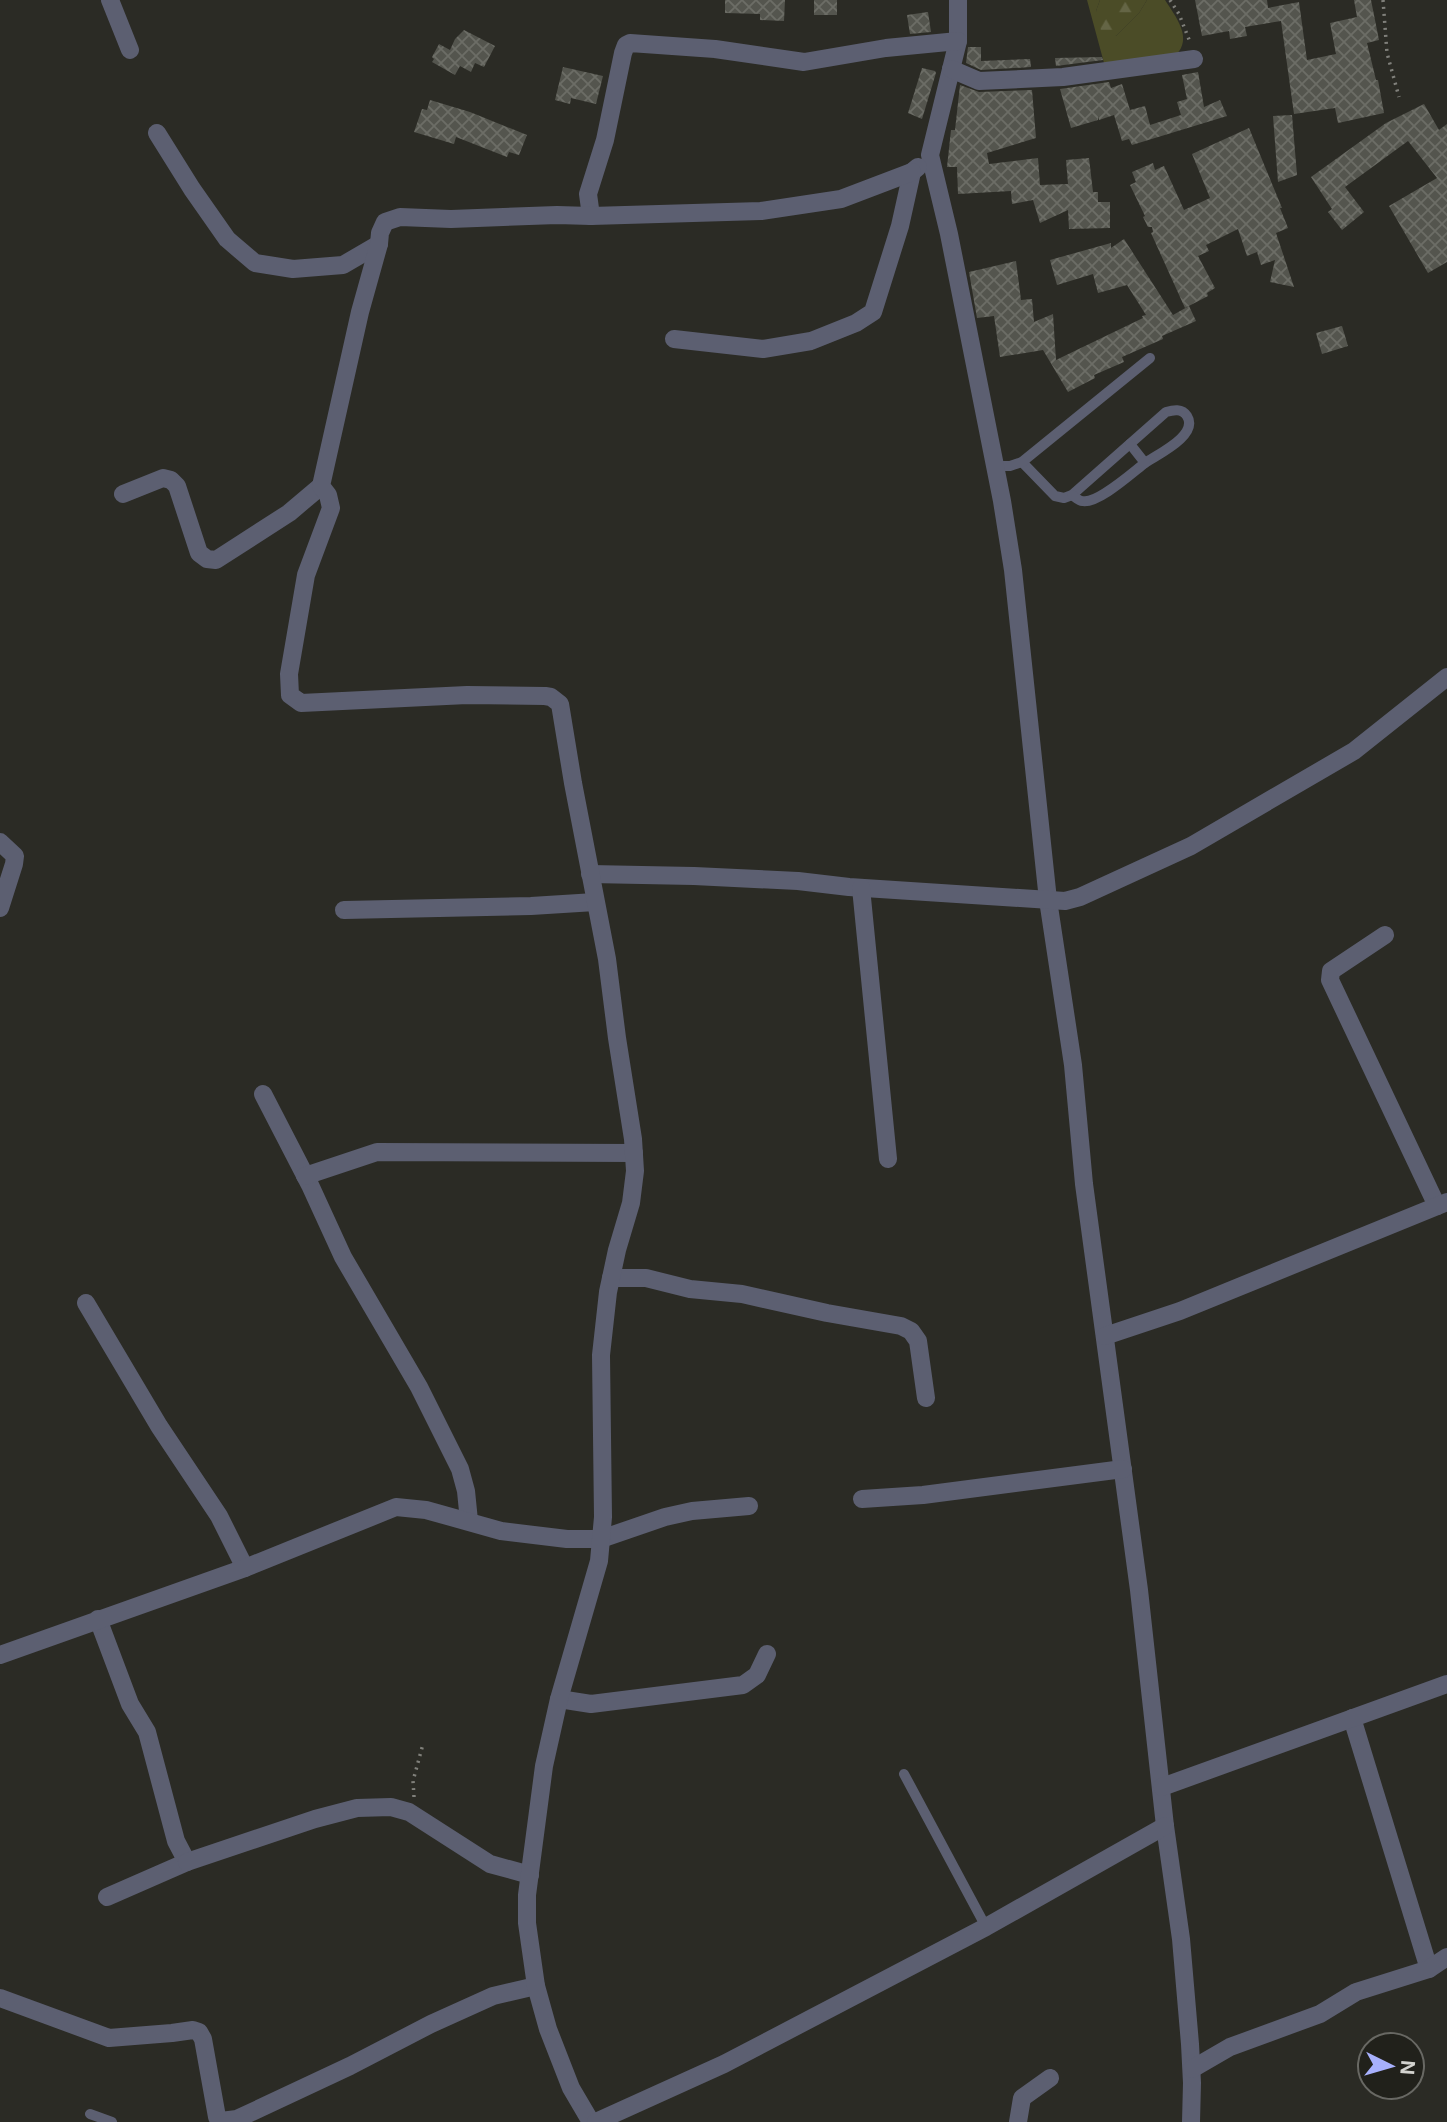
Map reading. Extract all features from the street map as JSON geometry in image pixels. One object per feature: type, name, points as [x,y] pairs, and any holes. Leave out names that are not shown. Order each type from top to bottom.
[{"type":"street","points":[[110,0],[130,50]]},
{"type":"street","points":[[958,0],[958,41],[930,155],[949,234],[1013,570],[1048,900],[1073,1065],[1084,1184],[1123,1469],[1181,1939],[1192,2068],[1191,2122]]},
{"type":"street","points":[[591,216],[588,194],[606,140],[623,53],[626,45],[630,43],[715,49],[804,62],[886,48],[958,41]]},
{"type":"street","points":[[951,69],[979,81],[1039,79],[1194,59]]},
{"type":"street","points":[[158,133],[227,239],[255,262],[293,269],[343,265],[379,244]]},
{"type":"street","points":[[123,494],[163,478],[172,480],[177,486],[199,553],[216,561],[289,513],[321,486],[360,312],[385,222],[400,217],[451,219],[761,211],[841,199],[912,172],[930,155]]},
{"type":"street","points":[[674,339],[763,348],[811,341],[856,323],[873,312],[900,226],[912,172]]},
{"type":"street","points":[[321,486],[328,495],[331,508],[306,575],[289,674],[290,695],[302,703],[311,704],[467,695],[545,696],[556,699],[607,959],[635,1171],[631,1203],[611,1278],[601,1355],[603,1517],[599,1561],[559,1699],[544,1766],[530,1875],[527,1923],[536,1986],[548,2029],[572,2088],[594,2122],[724,2064],[986,1927],[1165,1826]]},
{"type":"street","points":[[590,874],[785,880],[861,888],[1065,901],[1080,897],[1210,836],[1354,751],[1446,680]]},
{"type":"street","points":[[0,842],[15,856],[0,908]]},
{"type":"street","points":[[861,888],[888,1159]]},
{"type":"street","points":[[344,910],[595,902]]},
{"type":"street","points":[[1105,1336],[1180,1311],[1442,1204],[1330,980],[1331,971],[1385,934]]},
{"type":"street","points":[[263,1094],[343,1258],[419,1387],[460,1469],[466,1491],[469,1521]]},
{"type":"street","points":[[305,1176],[377,1152],[634,1153]]},
{"type":"street","points":[[611,1278],[646,1278],[690,1289],[743,1294],[901,1326],[911,1331],[918,1340],[926,1398]]},
{"type":"street","points":[[86,1303],[159,1426],[219,1516],[245,1568]]},
{"type":"street","points":[[862,1499],[923,1495],[1123,1469]]},
{"type":"street","points":[[0,1654],[245,1568],[397,1507],[426,1510],[501,1531],[567,1539],[601,1539],[692,1511],[749,1506]]},
{"type":"street","points":[[99,1619],[130,1704],[147,1732],[176,1841],[187,1862]]},
{"type":"street","points":[[559,1699],[591,1704],[743,1685],[757,1675],[767,1654]]},
{"type":"street","points":[[1162,1787],[1447,1684]]},
{"type":"street","points":[[1352,1718],[1429,1969]]},
{"type":"street","points":[[107,1898],[187,1862],[314,1819],[357,1808],[391,1807],[409,1812],[490,1864],[530,1875]]},
{"type":"street","points":[[1192,2068],[1230,2047],[1320,2014],[1356,1992],[1429,1969],[1447,1957]]},
{"type":"street","points":[[0,1998],[109,2038],[193,2030],[198,2032],[203,2039],[217,2120],[221,2121],[237,2119],[493,1996],[536,1986]]},
{"type":"street","points":[[1018,2122],[1022,2098],[1050,2078]]},
{"type":"lane","points":[[995,466],[1010,466],[1021,462],[1150,358]]},
{"type":"lane","points":[[1021,462],[1055,496],[1064,498],[1072,495],[1166,412],[1175,410],[1187,415],[1187,434],[1100,497],[1080,501],[1072,495]]},
{"type":"lane","points":[[1130,444],[1145,463]]},
{"type":"lane","points":[[904,1774],[986,1927]]},
{"type":"lane","points":[[90,2114],[112,2122]]},
{"type":"path","points":[[1170,0],[1189,37],[1194,59]]},
{"type":"path","points":[[1382,0],[1387,53],[1399,97]]},
{"type":"path","points":[[423,1744],[413,1782],[415,1799],[427,1825]]},
{"type":"green space","points":[[1087,0],[1100,0],[1096,11],[1116,36],[1139,13],[1147,0],[1165,0],[1181,28],[1181,48],[1176,55],[1104,63]]},
{"type":"green space","points":[[1100,0],[1147,0],[1139,13],[1116,36],[1101,31],[1096,11]]},
{"type":"building","points":[[725,0],[785,0],[784,21],[760,20],[760,14],[725,13]]},
{"type":"building","points":[[814,0],[837,0],[837,15],[814,15]]},
{"type":"building","points":[[1195,0],[1267,0],[1268,8],[1299,2],[1307,60],[1336,54],[1330,23],[1357,17],[1354,0],[1371,0],[1379,40],[1367,43],[1384,113],[1338,123],[1335,108],[1294,114],[1281,21],[1245,27],[1247,36],[1230,39],[1229,31],[1202,36]]},
{"type":"building","points":[[928,12],[931,32],[910,34],[907,15]]},
{"type":"building","points":[[464,30],[495,46],[484,67],[475,63],[471,72],[460,66],[455,75],[432,62],[432,57],[439,44],[450,50],[455,39]]},
{"type":"building","points":[[968,47],[981,47],[981,61],[1030,59],[1031,67],[981,70],[966,63]]},
{"type":"building","points":[[1102,57],[1103,60],[1056,66],[1055,58]]},
{"type":"building","points":[[563,67],[603,76],[596,104],[571,98],[570,104],[555,100]]},
{"type":"building","points":[[922,68],[936,73],[922,119],[908,113]]},
{"type":"building","points":[[1198,72],[1204,107],[1220,100],[1227,116],[1132,145],[1129,139],[1122,141],[1114,115],[1099,120],[1098,116],[1098,120],[1071,128],[1060,89],[1109,82],[1111,88],[1122,84],[1130,110],[1145,106],[1150,125],[1181,115],[1177,102],[1187,99],[1182,75]]},
{"type":"building","points":[[960,85],[979,92],[1032,90],[1036,138],[987,153],[989,164],[1038,158],[1040,185],[1068,184],[1066,160],[1089,158],[1093,192],[1098,192],[1098,202],[1110,202],[1110,228],[1069,229],[1068,210],[1040,223],[1033,200],[1012,204],[1011,191],[958,194],[957,167],[947,167],[951,130],[955,130]]},
{"type":"building","points":[[430,100],[470,112],[527,135],[519,155],[509,152],[507,157],[456,137],[454,144],[414,132],[422,109],[427,110]]},
{"type":"building","points":[[1424,104],[1439,130],[1447,124],[1447,262],[1428,273],[1389,206],[1437,178],[1408,141],[1345,187],[1364,212],[1342,230],[1328,212],[1332,209],[1311,177],[1386,123]]},
{"type":"building","points":[[1292,115],[1297,175],[1278,182],[1273,116]]},
{"type":"building","points":[[1249,128],[1288,228],[1276,233],[1294,287],[1270,282],[1275,260],[1261,265],[1257,252],[1247,256],[1238,229],[1206,245],[1209,251],[1198,256],[1215,288],[1207,293],[1208,296],[1185,308],[1151,233],[1152,227],[1148,227],[1130,185],[1136,182],[1132,172],[1153,163],[1155,170],[1164,166],[1184,210],[1210,198],[1192,154]]},
{"type":"building","points":[[1124,239],[1173,315],[1189,306],[1196,321],[1122,357],[1124,362],[1094,375],[1095,378],[1068,392],[1043,350],[1000,357],[994,316],[977,318],[969,272],[1016,261],[1021,300],[1032,299],[1034,322],[1053,314],[1056,360],[1146,315],[1127,285],[1098,293],[1093,274],[1057,285],[1050,260],[1111,243],[1111,248]]},
{"type":"building","points":[[1342,326],[1348,346],[1322,354],[1316,333]]}]
